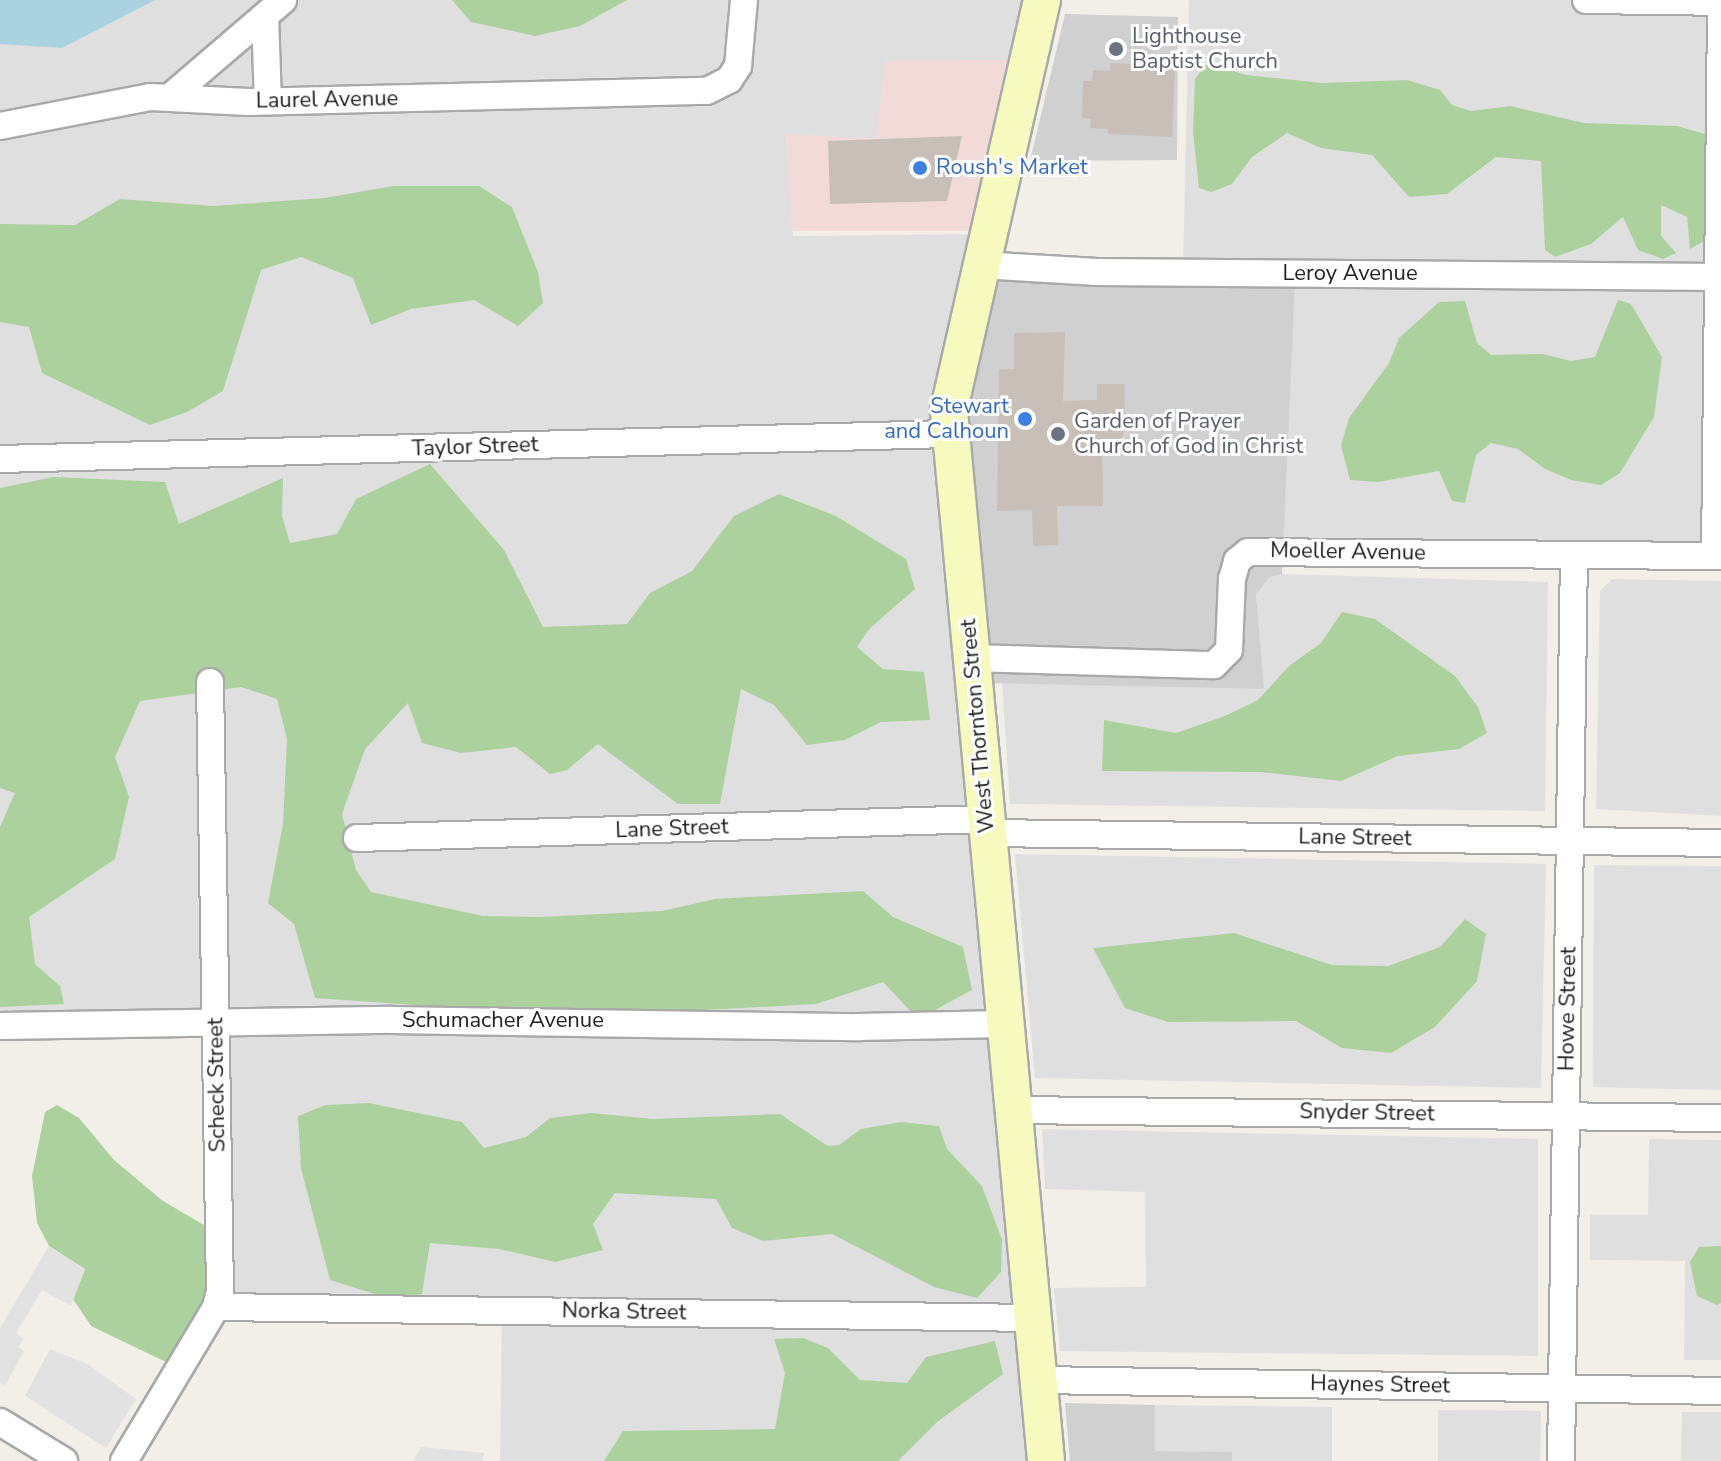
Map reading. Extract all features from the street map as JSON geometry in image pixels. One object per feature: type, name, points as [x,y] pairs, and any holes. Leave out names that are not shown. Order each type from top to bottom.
[{"type":"main road","name":"West Thornton Street","points":[[1042,0],[949,396],[1046,1461]]},
{"type":"street","name":"Laurel Avenue","points":[[0,126],[170,97],[268,101],[707,91],[729,80],[740,59],[744,0]]},
{"type":"street","points":[[1586,0],[1721,2]]},
{"type":"street","points":[[170,97],[274,8]]},
{"type":"street","points":[[268,101],[274,8]]},
{"type":"street","points":[[1718,556],[1721,14]]},
{"type":"street","name":"Leroy Avenue","points":[[980,265],[1097,272],[1719,277]]},
{"type":"street","name":"Taylor Street","points":[[0,459],[951,434]]},
{"type":"street","name":"Moeller Avenue","points":[[972,658],[1214,665],[1229,650],[1232,579],[1237,561],[1248,552],[1718,556]]},
{"type":"street","name":"Howe Street","points":[[1561,1461],[1574,556]]},
{"type":"street","name":"Scheck Street","points":[[124,1461],[216,1307],[222,1274],[210,682]]},
{"type":"street","name":"Lane Street","points":[[357,838],[988,826],[1721,843]]},
{"type":"street","name":"Schumacher Avenue","points":[[0,1026],[215,1022],[1005,1024]]},
{"type":"street","name":"Snyder Street","points":[[1013,1110],[1721,1118]]},
{"type":"street","name":"Norka Street","points":[[216,1307],[1033,1318]]},
{"type":"street","name":"Haynes Street","points":[[1038,1380],[1721,1391]]},
{"type":"street","points":[[0,1422],[64,1461]]},
{"type":"shaded area","points":[[0,0],[1042,0],[1028,60],[876,139],[786,134],[793,236],[988,234],[949,396],[1046,1461],[500,1461],[502,1311],[216,1307],[215,1023],[0,1026]]},
{"type":"shaded area","points":[[1189,0],[1721,0],[1715,556],[1283,550],[1295,274],[1183,272]]},
{"type":"shaded area","points":[[1065,14],[1178,17],[1177,160],[1030,161]]},
{"type":"shaded area","points":[[1018,60],[983,231],[792,231],[786,134],[876,139],[885,61]]},
{"type":"shaded area","points":[[1011,278],[1295,284],[1282,574],[1270,577],[1256,594],[1264,689],[985,683],[961,407],[990,281]]},
{"type":"shaded area","points":[[1282,574],[1548,582],[1545,811],[1010,804],[1002,683],[1263,689],[1256,593],[1270,577]]},
{"type":"shaded area","points":[[1612,579],[1721,581],[1721,816],[1596,809],[1600,591]]},
{"type":"shaded area","points":[[1015,854],[1546,864],[1541,1088],[1035,1078]]},
{"type":"shaded area","points":[[1594,865],[1721,866],[1721,1090],[1593,1087]]},
{"type":"shaded area","points":[[1042,1129],[1538,1139],[1538,1356],[1060,1351],[1054,1288],[1146,1287],[1145,1192],[1045,1189]]},
{"type":"shaded area","points":[[1649,1139],[1721,1140],[1721,1360],[1684,1360],[1685,1261],[1590,1260],[1590,1215],[1648,1215]]},
{"type":"shaded area","points":[[49,1246],[85,1269],[71,1306],[42,1290],[16,1333],[24,1339],[18,1347],[24,1351],[5,1386],[0,1383],[0,1328]]},
{"type":"shaded area","points":[[50,1349],[87,1364],[136,1399],[106,1448],[25,1396]]},
{"type":"shaded area","points":[[1065,1403],[1155,1405],[1155,1451],[1232,1452],[1232,1461],[1070,1461]]},
{"type":"shaded area","points":[[1155,1405],[1332,1407],[1332,1461],[1232,1461],[1232,1453],[1155,1451]]},
{"type":"shaded area","points":[[1438,1410],[1541,1411],[1540,1461],[1438,1461]]},
{"type":"shaded area","points":[[1682,1412],[1721,1412],[1721,1461],[1681,1461]]},
{"type":"shaded area","points":[[421,1447],[484,1453],[483,1461],[413,1461]]},
{"type":"green space","points":[[452,0],[627,0],[580,26],[535,36],[471,22]]},
{"type":"green space","points":[[1208,63],[1246,75],[1322,83],[1407,80],[1440,90],[1452,105],[1471,111],[1510,106],[1584,123],[1677,126],[1705,134],[1704,241],[1690,249],[1687,217],[1661,205],[1661,236],[1676,253],[1663,259],[1638,250],[1623,217],[1591,244],[1555,257],[1545,250],[1541,161],[1496,157],[1447,194],[1409,197],[1372,155],[1321,148],[1287,133],[1252,157],[1232,184],[1211,192],[1199,188],[1193,132],[1195,79]]},
{"type":"green space","points":[[393,186],[479,186],[512,207],[538,272],[543,303],[518,326],[474,300],[411,309],[371,325],[353,278],[301,257],[261,270],[223,391],[187,412],[150,425],[42,373],[29,327],[0,322],[0,224],[75,225],[120,199],[213,206],[324,198]]},
{"type":"green space","points":[[1618,300],[1631,304],[1662,357],[1654,417],[1620,473],[1601,485],[1571,480],[1545,469],[1518,449],[1491,443],[1476,455],[1465,503],[1452,501],[1439,471],[1378,482],[1350,480],[1341,446],[1349,418],[1389,363],[1399,338],[1439,302],[1465,301],[1477,343],[1491,355],[1543,354],[1571,361],[1595,357]]},
{"type":"green space","points":[[430,464],[504,550],[543,627],[627,624],[650,593],[692,571],[734,516],[779,494],[836,516],[906,559],[915,589],[869,629],[857,647],[883,669],[924,672],[930,720],[881,722],[845,740],[807,745],[774,705],[741,689],[720,804],[678,804],[598,744],[567,770],[550,774],[516,747],[461,753],[422,743],[408,703],[365,749],[342,814],[356,870],[371,892],[483,916],[539,917],[662,911],[715,899],[863,891],[893,917],[963,947],[972,990],[918,1019],[883,982],[816,1004],[651,1013],[486,1010],[315,998],[294,924],[268,903],[283,824],[287,739],[277,699],[241,687],[140,701],[115,757],[129,797],[115,859],[29,917],[35,964],[60,986],[64,1004],[0,1007],[0,827],[15,793],[0,788],[0,488],[53,477],[165,482],[179,524],[283,478],[282,516],[290,543],[337,534],[356,499]]},
{"type":"green space","points":[[1342,612],[1375,619],[1455,676],[1478,707],[1487,733],[1459,749],[1398,756],[1341,781],[1260,772],[1102,771],[1104,720],[1176,733],[1225,716],[1258,700],[1289,666],[1321,643]]},
{"type":"green space","points":[[1465,919],[1486,934],[1477,981],[1435,1027],[1391,1053],[1342,1048],[1296,1021],[1168,1022],[1125,1008],[1093,948],[1234,933],[1332,965],[1388,966],[1440,947]]},
{"type":"green space","points":[[369,1103],[462,1122],[484,1148],[526,1137],[550,1118],[591,1113],[653,1119],[780,1114],[828,1146],[839,1145],[861,1129],[901,1122],[939,1126],[947,1149],[982,1186],[1002,1240],[1001,1272],[977,1298],[934,1287],[832,1234],[763,1241],[732,1228],[716,1199],[615,1193],[593,1224],[603,1250],[555,1262],[499,1249],[430,1243],[422,1294],[391,1299],[330,1280],[301,1168],[298,1116],[326,1105]]},
{"type":"green space","points":[[57,1105],[79,1118],[114,1160],[163,1201],[209,1228],[212,1285],[166,1362],[91,1326],[73,1299],[85,1269],[49,1246],[37,1223],[32,1176],[45,1112]]},
{"type":"green space","points":[[1721,1246],[1721,1303],[1717,1305],[1697,1296],[1690,1262],[1699,1247]]},
{"type":"green space","points":[[803,1338],[828,1348],[860,1380],[907,1383],[926,1357],[995,1341],[1003,1374],[937,1422],[898,1461],[604,1461],[623,1431],[775,1429],[785,1373],[774,1339]]},
{"type":"water","points":[[0,0],[155,0],[62,48],[0,44]]},
{"type":"building","points":[[1110,63],[1175,66],[1172,137],[1108,134],[1108,129],[1090,128],[1091,119],[1082,118],[1083,81],[1092,81],[1093,70],[1110,71]]},
{"type":"building","points":[[962,136],[947,201],[830,204],[828,141]]},
{"type":"building","name":"Garden of Prayer Church of God in Christ","points":[[1065,332],[1063,401],[1097,400],[1097,384],[1124,384],[1125,422],[1121,446],[1102,447],[1103,506],[1057,506],[1058,545],[1033,546],[1032,510],[997,511],[999,369],[1014,369],[1014,333]]},
{"type":"place","name":"Lighthouse Baptist Church","points":[[1116,49]]},
{"type":"place","name":"Roush's Market","points":[[920,168]]},
{"type":"place","name":"Stewart and Calhoun","points":[[1025,419]]},
{"type":"place","name":"Garden of Prayer Church of God in Christ","points":[[1058,434]]}]
